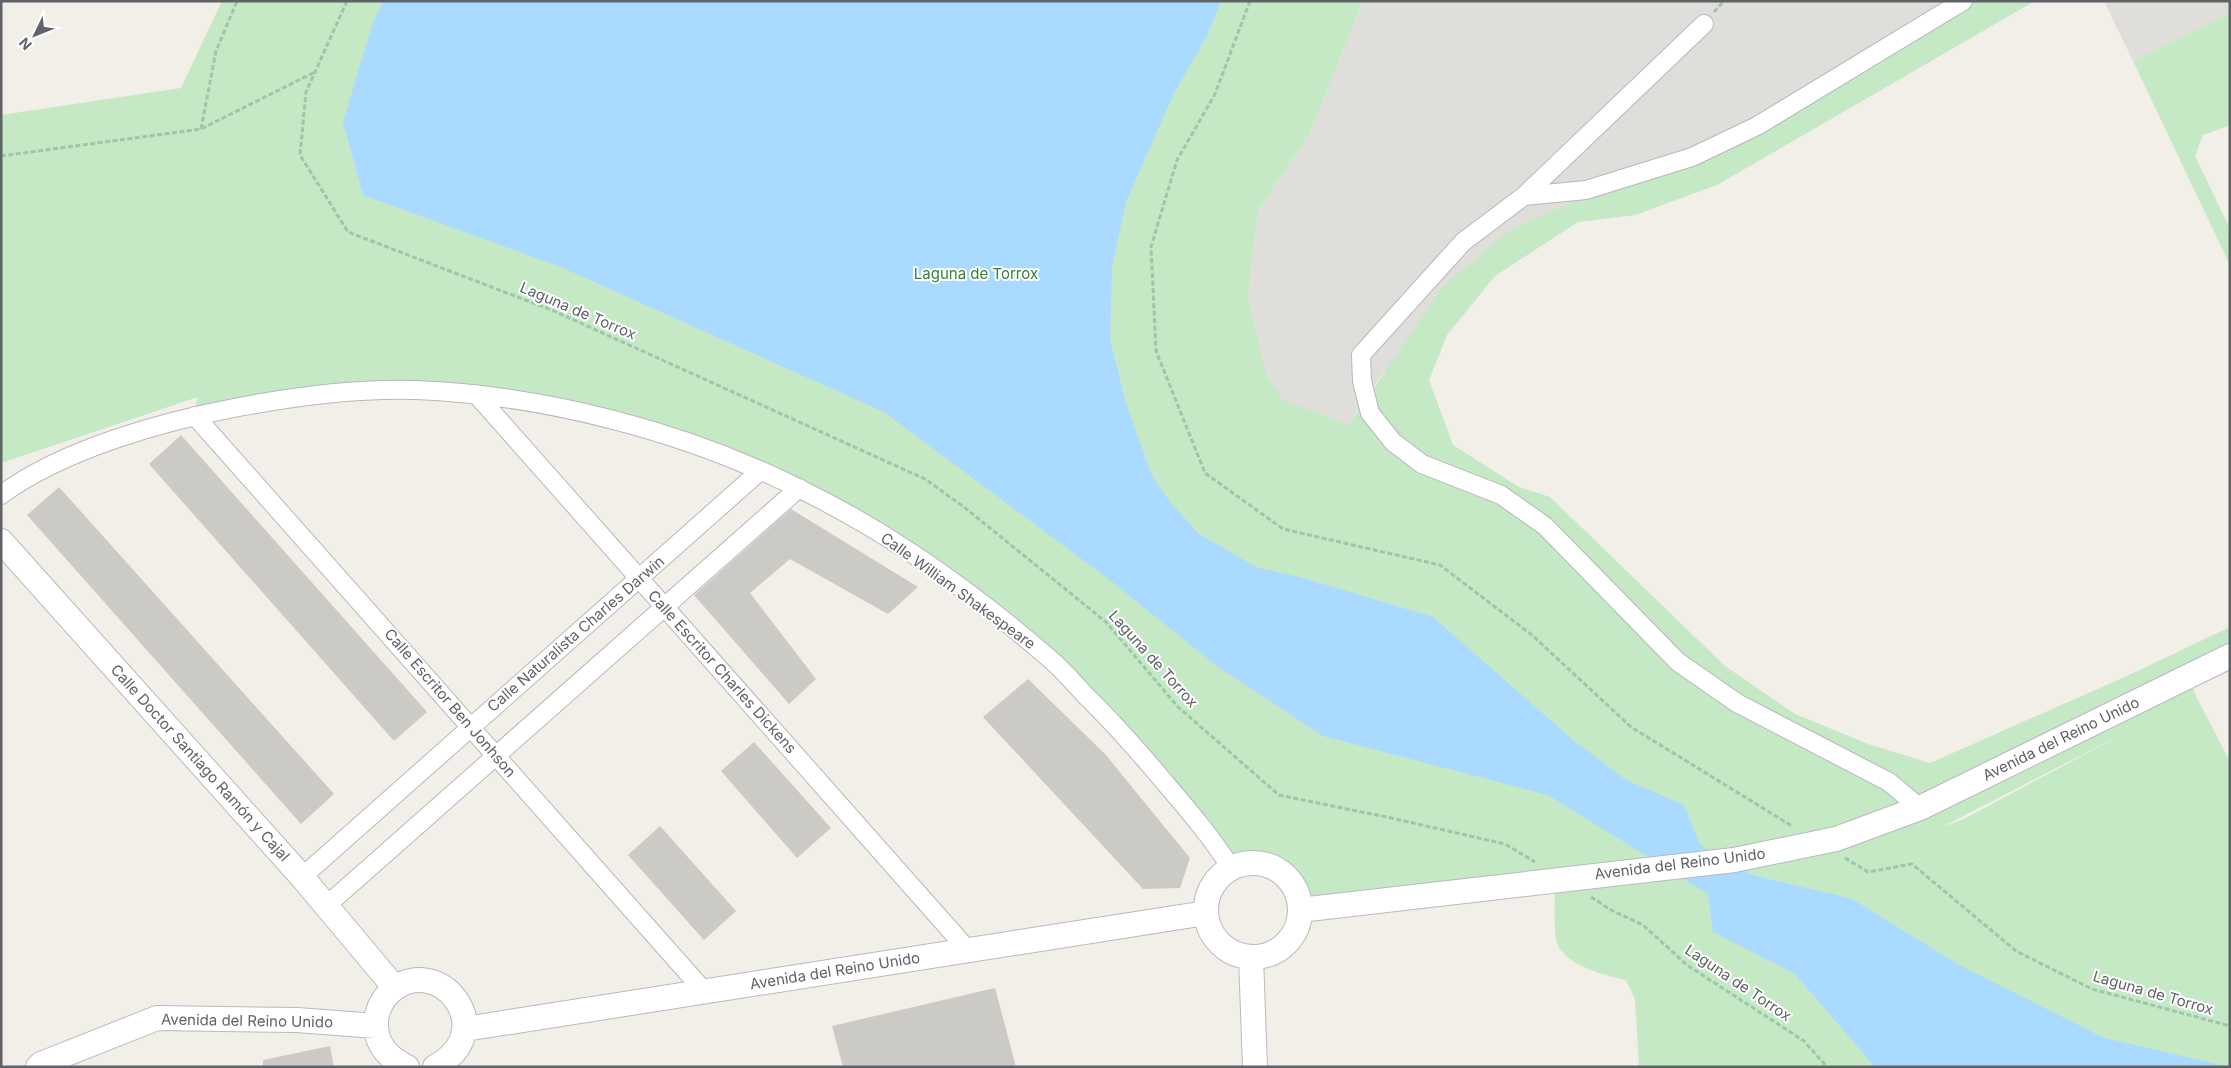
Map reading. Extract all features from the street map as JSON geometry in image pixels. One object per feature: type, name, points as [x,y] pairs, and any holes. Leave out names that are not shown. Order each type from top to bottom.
[{"type":"street","points":[[1524,196],[1586,190],[1692,157],[1757,126],[1963,1]]},
{"type":"street","points":[[1704,24],[1524,196],[1463,242],[1361,355],[1362,382],[1370,413],[1393,442],[1422,464],[1501,495],[1545,526],[1678,662],[1738,703],[1888,782],[1920,808]]},
{"type":"street","name":"Calle William Shakespeare","points":[[1,495],[15,485],[58,462],[126,436],[195,416],[318,394],[412,390],[476,394],[570,410],[674,436],[799,488],[900,546],[976,600],[1052,661],[1131,741],[1215,843],[1231,868]]},
{"type":"street","name":"Calle Escritor Charles Dickens","points":[[476,394],[968,950]]},
{"type":"street","name":"Calle Escritor Ben Jonhson","points":[[195,416],[704,991]]},
{"type":"street","name":"Calle Naturalista Charles Darwin","points":[[302,877],[760,471]]},
{"type":"street","points":[[326,906],[799,488]]},
{"type":"street","name":"Calle Doctor Santiago Ramón y Cajal","points":[[1,541],[302,877],[395,988]]},
{"type":"street","name":"Avenida del Reino Unido","points":[[1300,910],[1734,860],[1836,839],[1920,808],[2230,656]]},
{"type":"street","points":[[1247,863],[1262,864],[1277,870],[1289,880],[1297,894],[1300,910],[1297,925],[1290,938],[1280,948],[1266,955],[1251,957],[1238,954],[1220,943],[1209,926],[1206,912],[1207,899],[1212,886],[1220,876],[1231,868],[1247,863]]},
{"type":"street","name":"Avenida del Reino Unido","points":[[464,1029],[1206,912]]},
{"type":"street","points":[[1251,957],[1255,1067]]},
{"type":"street","points":[[407,1067],[395,1061],[385,1052],[378,1040],[376,1026],[381,1004],[395,988],[408,982],[422,980],[436,983],[448,990],[458,1001],[464,1014],[462,1041],[456,1052],[444,1065]]},
{"type":"street","name":"Avenida del Reino Unido","points":[[38,1067],[157,1018],[297,1020],[376,1026]]},
{"type":"path","points":[[201,129],[216,51],[237,1]]},
{"type":"path","name":"Laguna de Torrox","points":[[347,1],[306,92],[300,155],[348,232],[554,312],[925,479],[964,507],[1106,622],[1178,707],[1279,796],[1391,818],[1505,844],[1611,910],[1643,925],[1687,965],[1804,1041],[1826,1067]]},
{"type":"path","name":"Laguna de Torrox","points":[[1250,1],[1215,94],[1177,160],[1151,247],[1156,351],[1205,473],[1283,529],[1440,565],[1532,635],[1631,727],[1868,872],[1912,864],[2016,951],[2092,989],[2230,1026]]},
{"type":"path","points":[[1,156],[201,129],[315,72]]},
{"type":"shaded area","points":[[1363,1],[1966,1],[1792,107],[1580,200],[1383,373],[1349,425],[1284,400],[1266,373],[1248,298],[1258,211],[1310,133]]},
{"type":"shaded area","points":[[2104,1],[2230,1],[2230,13],[2133,61]]},
{"type":"green space","name":"Laguna de Torrox","points":[[222,1],[1363,1],[1310,133],[1258,211],[1248,298],[1266,373],[1284,400],[1349,425],[1442,287],[1510,230],[1639,173],[1716,146],[1966,1],[2035,1],[1717,185],[1635,215],[1578,222],[1495,276],[1447,335],[1429,380],[1453,445],[1519,487],[1550,497],[1725,666],[1795,714],[1868,744],[1930,763],[2127,676],[2230,627],[2230,642],[2185,664],[2196,696],[2230,762],[2230,1067],[1639,1067],[1635,999],[1626,980],[1586,968],[1567,957],[1561,950],[1557,942],[1555,929],[1555,884],[1302,910],[1297,897],[1290,887],[1274,873],[1253,867],[1228,866],[1051,662],[911,555],[802,489],[672,439],[480,392],[316,395],[192,418],[198,397],[1,463],[1,115],[181,88]],"holes":[[[2134,728],[1964,819],[1942,827]]]},
{"type":"green space","points":[[2230,13],[2230,125],[2203,135],[2195,156],[2230,229],[2230,265],[2133,61]]},
{"type":"water","name":"Laguna de Torrox","points":[[384,1],[1221,1],[1207,36],[1174,93],[1126,202],[1112,267],[1110,339],[1126,403],[1152,476],[1170,502],[1199,534],[1256,567],[1303,578],[1433,617],[1573,740],[1626,780],[1684,805],[1700,845],[1752,875],[1852,899],[1959,965],[2104,1038],[2230,1067],[1875,1067],[1795,974],[1713,932],[1708,894],[1548,795],[1323,736],[1218,667],[1111,581],[884,412],[561,267],[363,195],[343,122],[374,19]]},
{"type":"building","points":[[181,435],[427,712],[394,741],[149,464]]},
{"type":"building","points":[[59,487],[334,794],[301,824],[27,515]]},
{"type":"building","points":[[791,509],[918,587],[888,614],[790,559],[750,593],[816,679],[789,704],[694,595]]},
{"type":"building","points":[[1028,679],[1105,754],[1190,858],[1180,888],[1143,889],[983,717]]},
{"type":"building","points":[[754,742],[831,828],[797,858],[721,771]]},
{"type":"building","points":[[660,826],[736,911],[704,940],[628,855]]},
{"type":"building","points":[[995,988],[1016,1067],[843,1067],[832,1026]]},
{"type":"building","points":[[330,1046],[334,1067],[263,1067],[263,1060]]}]
